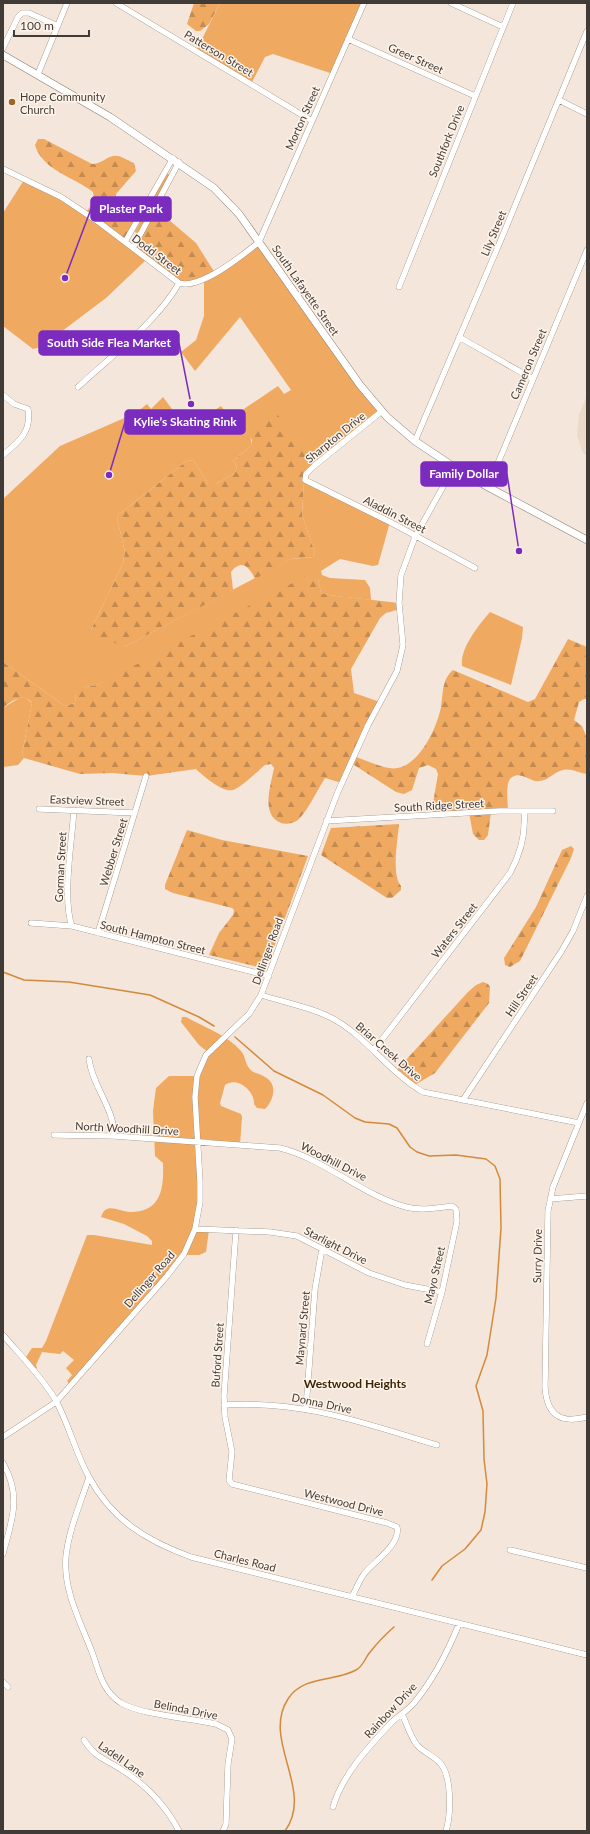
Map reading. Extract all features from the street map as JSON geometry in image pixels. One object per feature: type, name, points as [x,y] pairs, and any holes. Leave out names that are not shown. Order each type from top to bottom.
[{"type":"main road","name":"South Lafayette Street","points":[[3,55],[110,117],[179,162],[214,188],[239,214],[360,385],[382,411],[415,441],[454,467],[488,487],[587,540]]},
{"type":"street","points":[[38,74],[67,3]]},
{"type":"street","name":"Patterson Street","points":[[116,3],[312,121]]},
{"type":"street","name":"Morton Street","points":[[259,242],[364,3]]},
{"type":"street","points":[[451,3],[503,26]]},
{"type":"street","name":"Southfork Drive","points":[[399,287],[513,3]]},
{"type":"street","points":[[3,48],[18,17],[22,13],[29,13],[58,26]]},
{"type":"street","name":"Lily Street","points":[[415,441],[587,31]]},
{"type":"street","name":"Greer Street","points":[[348,39],[475,96]]},
{"type":"street","points":[[559,100],[587,114]]},
{"type":"street","points":[[125,242],[173,158]]},
{"type":"street","points":[[133,248],[179,162]]},
{"type":"street","name":"Dodd Street","points":[[3,169],[61,198],[125,242],[180,283],[187,284],[204,279],[242,256],[259,242]]},
{"type":"street","name":"Cameron Street","points":[[488,487],[587,250]]},
{"type":"street","points":[[78,387],[158,313],[174,294],[180,283]]},
{"type":"street","points":[[459,337],[533,379]]},
{"type":"street","points":[[3,394],[14,404],[28,409],[30,421],[26,434],[3,455]]},
{"type":"street","name":"Sharpton Drive","points":[[305,480],[306,474],[314,466],[382,411]]},
{"type":"street","name":"Dellinger Road","points":[[3,1437],[56,1402],[167,1276],[184,1254],[195,1229],[200,1202],[196,1091],[197,1076],[200,1064],[206,1055],[249,1014],[261,996],[326,821],[354,756],[400,661],[403,645],[399,603],[401,581],[408,551],[454,467]]},
{"type":"street","name":"Aladdin Street","points":[[305,480],[416,536],[475,568]]},
{"type":"street","name":"Webber Street","points":[[98,933],[146,776]]},
{"type":"street","name":"Eastview Street","points":[[39,809],[135,813]]},
{"type":"street","name":"Gorman Street","points":[[72,926],[68,910],[68,894],[74,810]]},
{"type":"street","name":"South Ridge Street","points":[[326,821],[499,811],[553,811]]},
{"type":"street","name":"Waters Street","points":[[374,1050],[510,873],[518,858],[525,833],[524,811]]},
{"type":"street","name":"Hill Street","points":[[463,1100],[562,952],[573,931],[587,896]]},
{"type":"street","name":"South Hampton Street","points":[[32,923],[72,926],[269,976]]},
{"type":"street","name":"Briar Creek Drive","points":[[261,996],[336,1020],[374,1050],[403,1078],[423,1092],[579,1123]]},
{"type":"street","points":[[89,1059],[92,1076],[112,1122],[114,1136]]},
{"type":"street","name":"Surry Drive","points":[[587,1103],[558,1172],[550,1199],[547,1232],[545,1387],[547,1401],[555,1414],[568,1420],[587,1417]]},
{"type":"street","name":"North Woodhill Drive","points":[[54,1135],[114,1136],[198,1142]]},
{"type":"street","name":"Woodhill Drive","points":[[198,1142],[280,1148],[297,1152],[381,1197],[406,1207],[419,1208],[452,1206],[456,1209]]},
{"type":"street","points":[[550,1199],[587,1196]]},
{"type":"street","name":"Mayo Street","points":[[427,1344],[442,1292],[457,1221],[456,1209]]},
{"type":"street","name":"Starlight Drive","points":[[195,1229],[270,1232],[297,1236],[369,1273],[384,1279],[442,1292]]},
{"type":"street","name":"Buford Street","points":[[229,1480],[232,1452],[224,1405],[236,1230]]},
{"type":"street","name":"Maynard Street","points":[[306,1408],[315,1289],[322,1249]]},
{"type":"street","name":"Charles Road","points":[[3,1335],[37,1374],[56,1402],[89,1477],[101,1497],[122,1520],[143,1536],[163,1547],[192,1557],[587,1655]]},
{"type":"street","name":"Donna Drive","points":[[224,1405],[251,1403],[306,1408],[335,1414],[437,1445]]},
{"type":"street","points":[[3,1463],[12,1481],[14,1504],[3,1554]]},
{"type":"street","name":"Belinda Drive","points":[[89,1477],[69,1540],[66,1564],[71,1596],[104,1685],[109,1693],[122,1704],[139,1710],[216,1724],[228,1730],[232,1743],[228,1764],[226,1824],[224,1831]]},
{"type":"street","name":"Westwood Drive","points":[[229,1480],[232,1484],[387,1522],[397,1527],[398,1531],[395,1540],[360,1579],[352,1597]]},
{"type":"street","points":[[510,1550],[587,1568]]},
{"type":"street","name":"Rainbow Drive","points":[[333,1807],[337,1794],[347,1777],[377,1739],[413,1704],[427,1685],[459,1624]]},
{"type":"street","points":[[3,1682],[8,1687]]},
{"type":"street","points":[[402,1714],[416,1744],[423,1752],[441,1764],[447,1776],[450,1812],[446,1831]]},
{"type":"street","name":"Ladell Lane","points":[[84,1740],[91,1752],[123,1770],[155,1798],[166,1809],[179,1831]]},
{"type":"shaded area","points":[[587,395],[587,457],[582,451],[577,435],[579,415]]},
{"type":"green space","points":[[194,3],[220,3],[209,24],[200,31],[196,31],[187,24]]},
{"type":"green space","points":[[220,3],[364,3],[333,74],[273,54],[265,57],[251,84],[196,51]]},
{"type":"green space","points":[[38,139],[44,139],[92,164],[96,164],[112,156],[122,157],[134,163],[136,171],[116,194],[116,197],[120,201],[144,209],[125,242],[85,213],[92,203],[93,192],[51,167],[44,161],[35,145]]},
{"type":"green space","points":[[167,173],[170,175],[136,234],[135,231]]},
{"type":"green space","points":[[24,180],[61,198],[147,259],[106,298],[41,347],[33,349],[3,326],[3,213]]},
{"type":"green space","points":[[155,208],[196,243],[215,273],[183,284],[133,248]]},
{"type":"green space","points":[[259,242],[382,411],[314,466],[250,435],[252,445],[233,461],[237,466],[235,473],[216,484],[208,484],[194,461],[188,460],[118,515],[117,518],[125,552],[123,563],[91,630],[126,646],[291,559],[313,557],[315,553],[302,515],[304,482],[390,522],[378,565],[373,566],[340,559],[321,571],[322,575],[330,578],[365,580],[370,588],[371,600],[321,593],[318,579],[97,685],[85,687],[76,692],[75,703],[65,706],[3,662],[3,499],[60,446],[136,413],[147,404],[151,409],[163,397],[187,429],[221,406],[228,415],[232,417],[278,386],[284,394],[291,390],[240,317],[195,371],[181,352],[196,340],[204,316],[204,279]]},
{"type":"green space","points":[[272,407],[314,466],[304,482],[302,515],[315,553],[313,557],[291,559],[255,579],[247,568],[241,565],[238,566],[231,572],[233,590],[126,646],[92,637],[91,630],[123,563],[125,552],[117,518],[118,515],[188,460],[194,461],[208,484],[216,484],[235,473],[237,466],[233,461],[252,445],[252,440],[247,431]]},
{"type":"green space","points":[[311,575],[318,579],[321,593],[399,603],[400,609],[386,613],[380,618],[351,669],[354,693],[380,702],[354,756],[389,768],[399,768],[408,764],[417,756],[430,737],[439,716],[445,682],[453,670],[528,702],[535,699],[568,639],[587,647],[587,699],[579,702],[574,720],[582,726],[587,738],[587,774],[572,770],[563,770],[539,781],[535,781],[520,775],[514,776],[508,784],[508,811],[491,812],[488,835],[484,840],[479,840],[473,834],[469,813],[431,815],[438,774],[436,769],[428,765],[419,768],[412,790],[404,794],[396,792],[351,763],[342,783],[325,778],[309,806],[298,820],[285,824],[275,819],[269,807],[269,791],[274,768],[271,764],[265,765],[236,789],[229,790],[219,787],[196,769],[146,776],[112,773],[80,774],[24,758],[22,754],[32,703],[25,698],[21,698],[14,700],[3,708],[3,662],[65,706],[75,703],[76,692],[79,688],[97,685],[304,577]]},
{"type":"green space","points":[[490,612],[523,627],[522,638],[511,685],[462,666],[462,659],[467,644]]},
{"type":"green space","points":[[19,698],[26,698],[32,703],[22,754],[24,758],[18,765],[3,767],[3,708]]},
{"type":"green space","points":[[399,824],[396,874],[401,890],[392,898],[387,898],[321,855],[331,828]]},
{"type":"green space","points":[[187,830],[222,840],[308,856],[266,969],[209,955],[219,933],[233,915],[234,910],[232,908],[173,893],[165,889],[165,885]]},
{"type":"green space","points":[[571,846],[574,849],[571,858],[520,961],[510,967],[505,965],[504,958],[536,907],[562,850]]},
{"type":"green space","points":[[483,982],[488,984],[490,987],[489,1003],[435,1073],[413,1086],[395,1072],[468,992],[476,985]]},
{"type":"green space","points":[[182,1017],[186,1017],[215,1032],[235,1045],[242,1053],[251,1070],[269,1080],[272,1084],[273,1092],[271,1101],[265,1109],[257,1108],[254,1104],[252,1094],[244,1086],[235,1082],[225,1085],[220,1103],[221,1106],[241,1114],[240,1145],[198,1142],[200,1182],[195,1229],[209,1230],[206,1252],[199,1255],[184,1255],[71,1386],[67,1381],[72,1375],[66,1368],[74,1360],[63,1351],[60,1354],[42,1352],[36,1365],[37,1368],[34,1371],[24,1360],[32,1348],[42,1348],[46,1341],[87,1235],[152,1245],[152,1241],[147,1236],[124,1224],[101,1217],[103,1212],[109,1208],[130,1212],[148,1208],[154,1203],[161,1190],[163,1182],[163,1163],[155,1156],[153,1111],[156,1088],[169,1076],[197,1076],[209,1053],[199,1045],[181,1022]]},
{"type":"waterway","points":[[3,972],[24,980],[69,982],[150,995],[199,1017],[214,1026]]},
{"type":"waterway","points":[[235,1037],[274,1071],[323,1095],[355,1118],[365,1122],[389,1124],[397,1128],[410,1147],[417,1152],[429,1156],[456,1155],[486,1159],[495,1166],[500,1179],[501,1228],[496,1298],[487,1355],[476,1386],[483,1411],[484,1459],[487,1484],[485,1512],[481,1530],[465,1549],[442,1566],[432,1580]]},
{"type":"waterway","points":[[285,1831],[293,1815],[294,1799],[292,1782],[280,1731],[281,1715],[288,1699],[294,1691],[311,1682],[348,1674],[359,1668],[376,1644],[394,1627]]},
{"type":"place","name":"Hope Community Church","points":[[12,102]]},
{"type":"place","name":"Plaster Park","points":[[65,278]]},
{"type":"place","name":"South Side Flea Market","points":[[191,404]]},
{"type":"place","name":"Kylie’s Skating Rink","points":[[109,475]]},
{"type":"place","name":"Family Dollar","points":[[519,551]]},
{"type":"district","name":"Westwood Heights","points":[[355,1383]]}]
